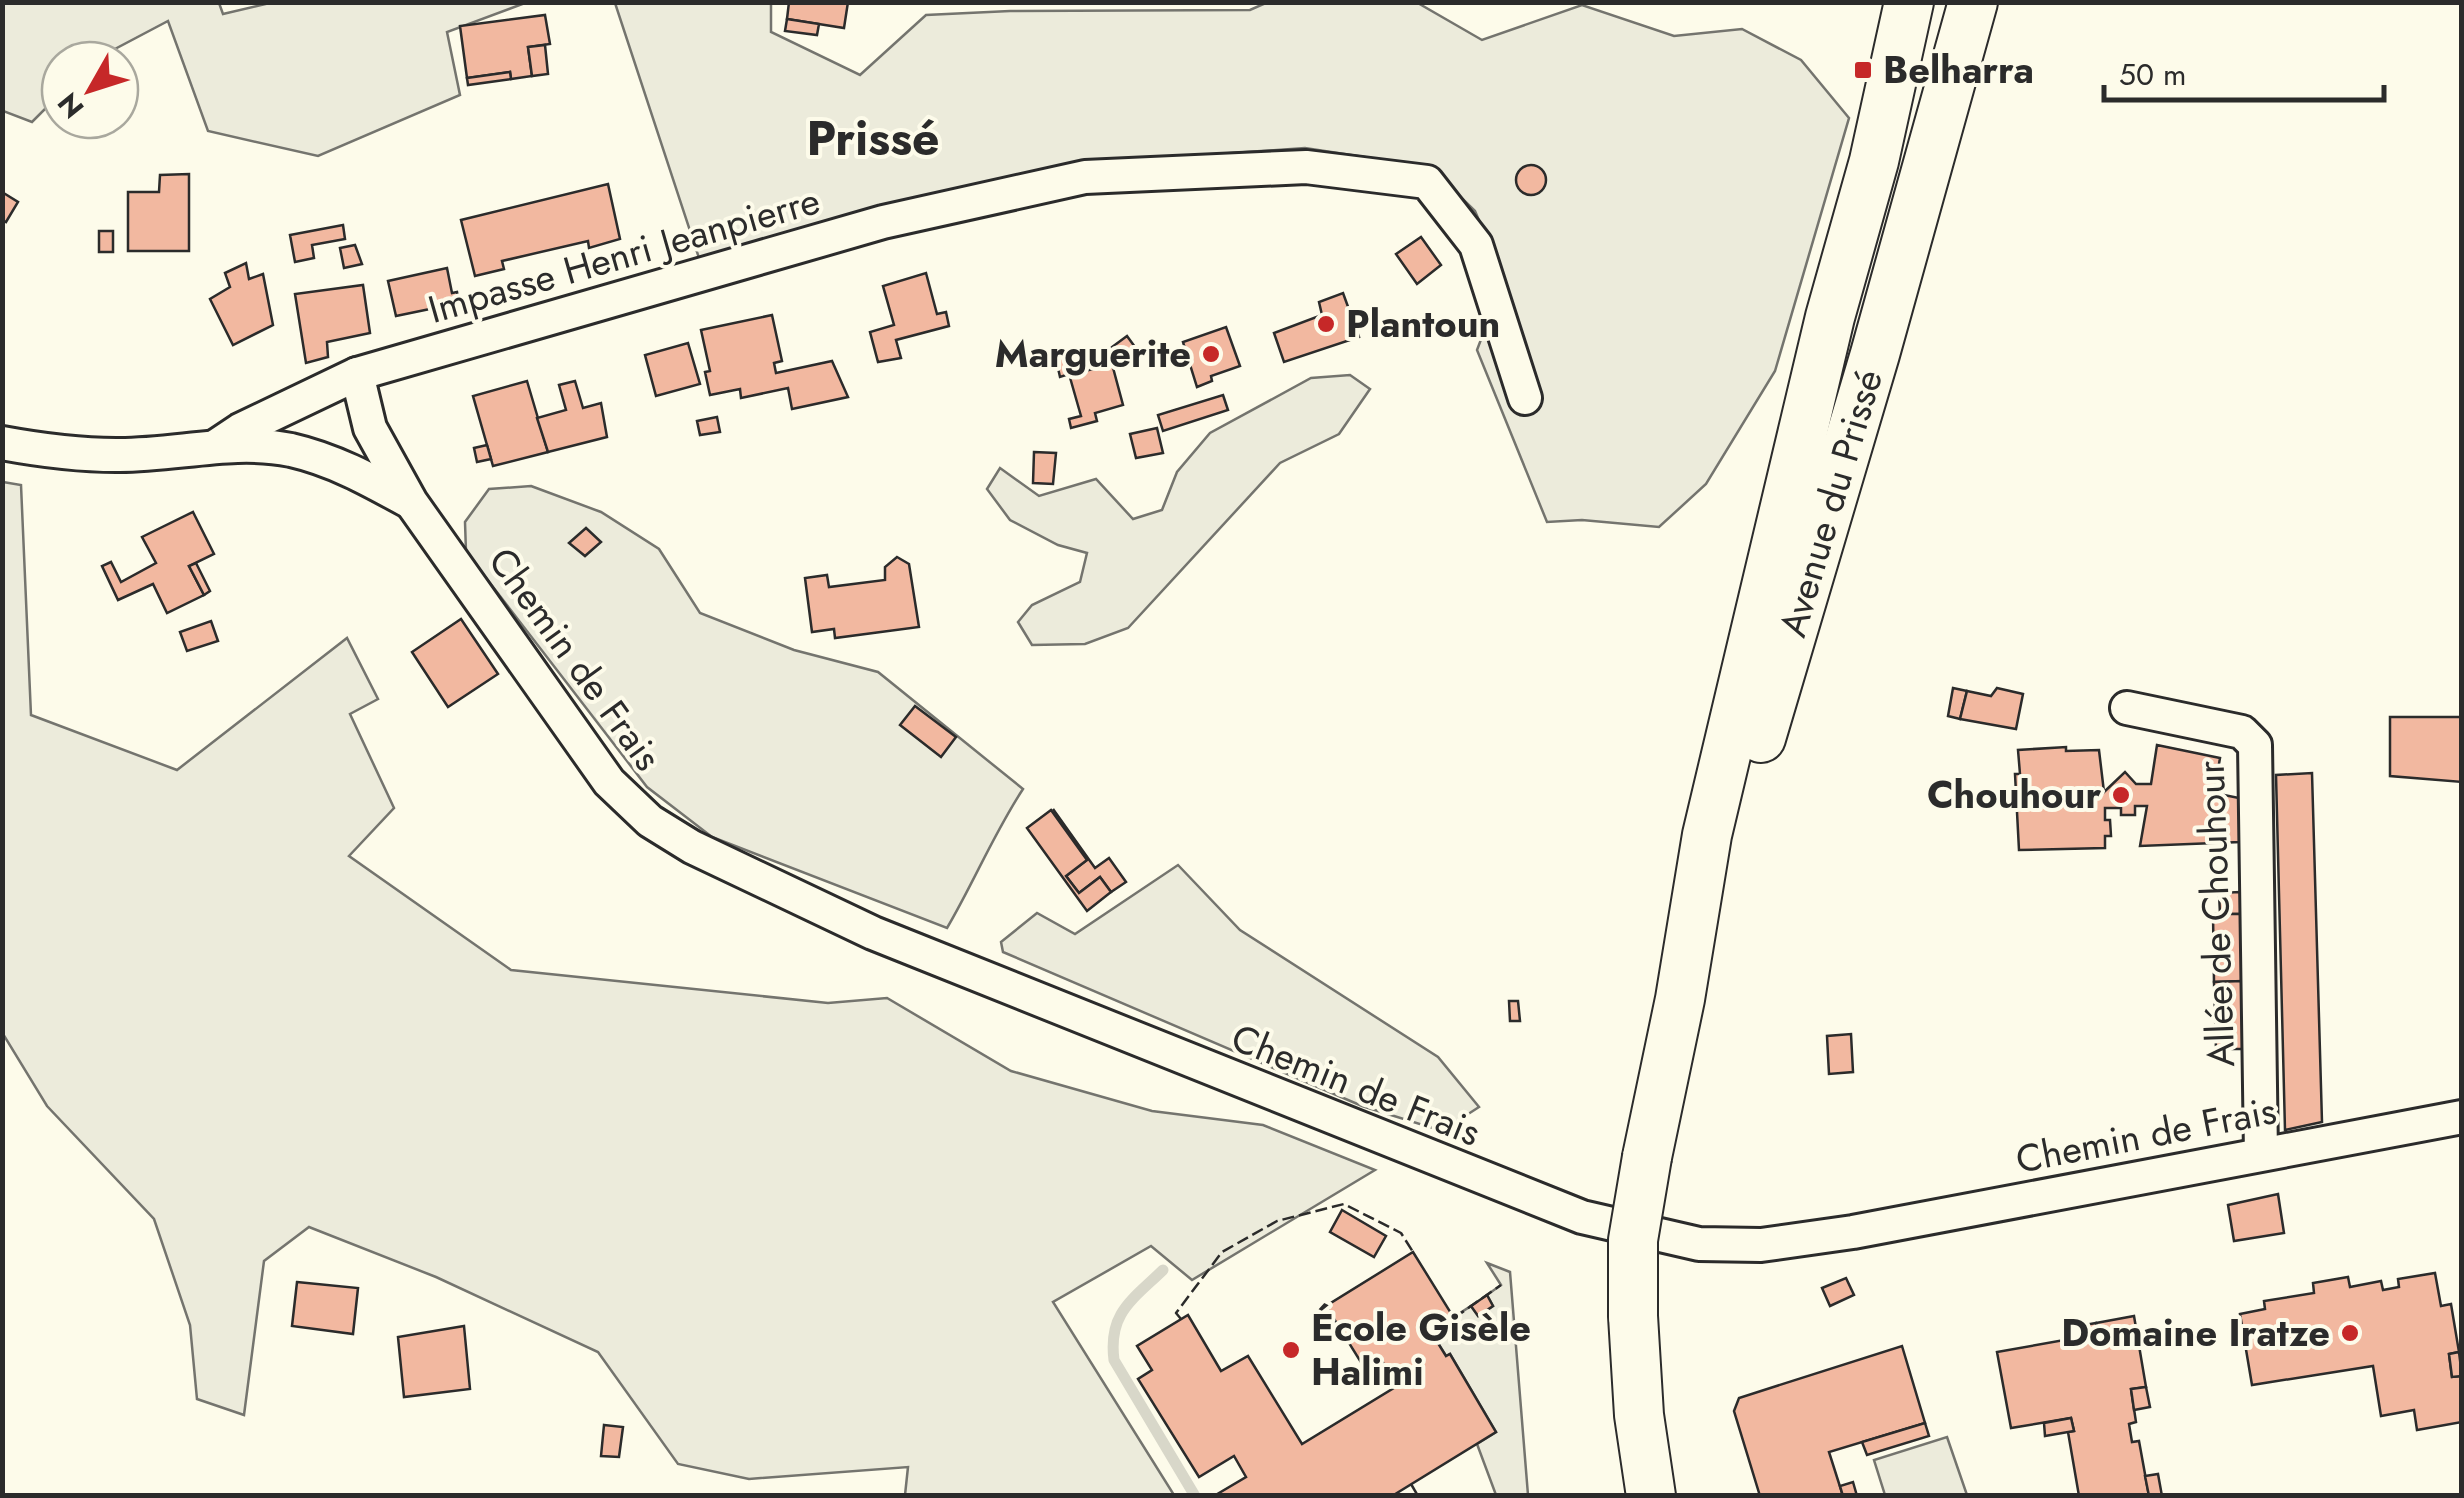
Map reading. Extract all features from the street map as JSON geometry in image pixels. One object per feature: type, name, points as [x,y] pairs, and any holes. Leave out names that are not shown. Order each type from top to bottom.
[{"type":"main road","name":"Avenue du Prissé","points":[[1651,1496],[1639,1415],[1633,1316],[1633,1240],[1647,1157],[1680,999],[1708,835],[1830,317],[1874,161],[1910,2]]},
{"type":"main road","name":"Avenue du Prissé","points":[[1680,999],[1852,429],[1973,2]]},
{"type":"street","name":"Impasse Henri Jeanpierre","points":[[216,446],[240,430],[357,374],[883,222],[1085,177],[1306,167],[1427,182],[1476,245],[1526,398]]},
{"type":"street","name":"Chemin de Frais","points":[[357,374],[370,428],[410,502],[609,782],[650,821],[692,848],[874,933],[1582,1217],[1699,1244],[1761,1245],[1853,1232],[2462,1117]]},
{"type":"street","name":"Chemin de Frais","points":[[2,443],[118,455],[248,445],[292,450],[348,468],[410,502]]},
{"type":"street","name":"Allée de Chouhour","points":[[2128,708],[2242,732],[2255,745],[2261,1154]]},
{"type":"shaded area","points":[[274,2],[525,3],[447,32],[460,95],[318,156],[208,131],[168,21],[132,40],[40,40],[40,114],[32,122],[3,111],[2,3],[219,3],[223,14]]},
{"type":"shaded area","points":[[1268,2],[1416,2],[1482,40],[1582,5],[1674,36],[1742,29],[1801,60],[1849,118],[1775,371],[1706,484],[1659,527],[1582,520],[1547,522],[1477,350],[1504,279],[1475,211],[1430,167],[1305,148],[1114,161],[936,193],[699,258],[615,3],[771,3],[771,32],[860,75],[926,15],[1250,10]]},
{"type":"shaded area","points":[[1350,375],[1370,389],[1339,434],[1280,463],[1128,628],[1085,644],[1032,645],[1018,622],[1032,605],[1080,582],[1087,553],[1058,545],[1010,520],[987,489],[1000,468],[1039,496],[1096,479],[1133,519],[1162,510],[1177,472],[1210,433],[1311,378]]},
{"type":"shaded area","points":[[3,482],[21,485],[31,715],[177,770],[347,638],[378,699],[350,714],[394,808],[349,856],[511,970],[828,1003],[887,998],[1011,1071],[1152,1111],[1263,1125],[1375,1170],[1192,1280],[1151,1246],[1053,1302],[1174,1495],[905,1495],[908,1467],[749,1479],[678,1464],[598,1352],[436,1277],[309,1227],[264,1261],[244,1415],[197,1399],[190,1325],[154,1219],[47,1106],[3,1034]]},
{"type":"shaded area","points":[[531,486],[601,512],[659,549],[700,613],[794,650],[878,672],[1023,789],[947,928],[712,837],[647,787],[466,552],[465,522],[489,489]]},
{"type":"shaded area","points":[[1178,865],[1240,930],[1438,1057],[1479,1107],[1442,1131],[1362,1106],[1003,952],[1001,942],[1037,913],[1075,934]]},
{"type":"shaded area","points":[[1487,1263],[1510,1272],[1528,1495],[1496,1495],[1477,1444],[1496,1432],[1450,1354],[1446,1356],[1431,1332],[1471,1306],[1479,1316],[1493,1306],[1487,1295],[1501,1285]]},
{"type":"shaded area","points":[[1947,1437],[1967,1495],[1885,1495],[1874,1460]]},
{"type":"building","points":[[789,2],[848,2],[844,28],[787,19]]},
{"type":"building","points":[[545,15],[550,44],[528,47],[532,76],[511,79],[510,72],[467,78],[460,26]]},
{"type":"building","points":[[787,19],[819,24],[817,35],[785,31]]},
{"type":"building","points":[[545,45],[548,74],[532,76],[528,47]]},
{"type":"building","points":[[510,72],[511,79],[468,85],[467,78]]},
{"type":"building","points":[[1531,165],[1545,174],[1546,180],[1537,194],[1531,195],[1517,186],[1516,180],[1525,166]]},
{"type":"building","points":[[189,174],[189,251],[128,251],[128,192],[159,192],[160,175]]},
{"type":"building","points":[[608,184],[620,239],[589,248],[588,241],[502,261],[504,269],[475,276],[461,220]]},
{"type":"building","points":[[2,192],[18,202],[6,222],[2,220]]},
{"type":"building","points":[[343,225],[345,239],[312,245],[314,258],[295,262],[290,235]]},
{"type":"building","points":[[99,231],[113,231],[113,252],[99,252]]},
{"type":"building","points":[[1421,237],[1441,265],[1417,284],[1396,254]]},
{"type":"building","points":[[355,245],[362,264],[344,268],[340,248]]},
{"type":"building","points":[[246,263],[249,279],[263,274],[273,325],[233,345],[210,299],[230,287],[225,273]]},
{"type":"building","points":[[447,268],[452,293],[457,292],[459,303],[396,316],[388,281]]},
{"type":"building","points":[[926,273],[937,314],[946,312],[949,326],[896,340],[901,358],[878,362],[870,332],[894,325],[883,286]]},
{"type":"building","points":[[363,285],[370,333],[327,342],[328,357],[306,363],[295,294]]},
{"type":"building","name":"Plantoun","points":[[1343,293],[1359,337],[1284,362],[1274,333],[1322,315],[1319,302]]},
{"type":"building","points":[[772,315],[782,361],[774,363],[776,373],[832,361],[848,397],[792,409],[788,388],[741,398],[740,389],[710,395],[705,372],[710,371],[701,330]]},
{"type":"building","name":"Marguerite","points":[[1226,327],[1240,366],[1211,376],[1212,381],[1197,387],[1183,342]]},
{"type":"building","points":[[1127,336],[1135,347],[1116,362],[1108,350]]},
{"type":"building","points":[[688,343],[700,384],[656,396],[645,355]]},
{"type":"building","points":[[1083,347],[1089,370],[1112,364],[1123,405],[1095,413],[1097,421],[1071,428],[1069,419],[1081,416],[1069,374],[1060,377],[1055,355]]},
{"type":"building","points":[[527,381],[548,452],[493,466],[473,396]]},
{"type":"building","points":[[575,381],[583,408],[601,403],[607,437],[548,452],[537,418],[566,410],[559,385]]},
{"type":"building","points":[[1223,395],[1228,410],[1163,431],[1158,415]]},
{"type":"building","points":[[717,417],[720,432],[700,435],[697,421]]},
{"type":"building","points":[[1157,428],[1163,453],[1136,458],[1130,434]]},
{"type":"building","points":[[487,445],[491,459],[477,462],[474,448]]},
{"type":"building","points":[[1034,452],[1056,453],[1053,484],[1033,483]]},
{"type":"building","points":[[193,512],[214,554],[189,566],[204,595],[167,613],[153,584],[118,600],[102,566],[111,562],[121,582],[156,563],[142,537]]},
{"type":"building","points":[[586,528],[601,542],[585,556],[569,543]]},
{"type":"building","points":[[897,557],[909,564],[919,627],[835,638],[834,629],[812,632],[805,578],[827,575],[829,587],[885,580],[885,567]]},
{"type":"building","points":[[196,563],[210,591],[204,595],[189,566]]},
{"type":"building","points":[[461,619],[498,674],[448,707],[412,652]]},
{"type":"building","points":[[211,621],[218,641],[187,651],[180,632]]},
{"type":"building","points":[[1953,688],[1967,691],[1960,719],[1948,716]]},
{"type":"building","points":[[1997,688],[2023,694],[2016,729],[1960,719],[1967,691],[1991,696]]},
{"type":"building","points":[[915,706],[956,737],[941,757],[900,725]]},
{"type":"building","points":[[2390,717],[2462,717],[2462,782],[2390,776]]},
{"type":"building","name":"Chouhour","points":[[2157,745],[2220,758],[2214,793],[2239,798],[2240,842],[2140,846],[2147,806],[2135,806],[2135,815],[2121,815],[2121,808],[2105,808],[2111,836],[2105,836],[2105,848],[2019,850],[2015,774],[2020,774],[2018,750],[2099,750],[2104,792],[2125,772],[2136,784],[2151,784]]},
{"type":"building","points":[[2312,773],[2322,1122],[2285,1130],[2276,775]]},
{"type":"building","points":[[1053,809],[1095,868],[1109,858],[1126,882],[1111,892],[1100,877],[1079,893],[1066,876],[1087,860]]},
{"type":"building","points":[[1051,810],[1087,860],[1066,876],[1079,893],[1100,877],[1111,892],[1087,911],[1027,828]]},
{"type":"building","points":[[2240,892],[2241,914],[2220,914],[2219,893]]},
{"type":"building","points":[[2213,914],[2241,914],[2242,981],[2214,982]]},
{"type":"building","points":[[2242,981],[2243,1049],[2216,1049],[2214,982]]},
{"type":"building","points":[[1509,1001],[1518,1001],[1520,1021],[1510,1021]]},
{"type":"building","points":[[1851,1034],[1853,1072],[1829,1074],[1827,1036]]},
{"type":"building","points":[[2278,1194],[2284,1233],[2234,1241],[2228,1205]]},
{"type":"building","points":[[1342,1210],[1386,1236],[1374,1257],[1330,1232]]},
{"type":"building","points":[[1413,1252],[1454,1318],[1431,1332],[1446,1356],[1450,1354],[1496,1432],[1392,1496],[1214,1496],[1246,1477],[1234,1456],[1199,1477],[1138,1379],[1152,1370],[1137,1346],[1188,1315],[1221,1371],[1248,1356],[1302,1444],[1397,1386],[1382,1361],[1367,1372],[1326,1306]]},
{"type":"building","name":"Domaine Iratze","points":[[2435,1273],[2441,1306],[2451,1304],[2459,1352],[2449,1354],[2452,1377],[2462,1376],[2462,1422],[2417,1430],[2414,1410],[2381,1416],[2373,1366],[2252,1385],[2240,1314],[2265,1309],[2264,1301],[2314,1293],[2313,1283],[2348,1277],[2350,1287],[2381,1281],[2383,1290],[2399,1287],[2398,1279]]},
{"type":"building","points":[[1846,1278],[1854,1295],[1830,1306],[1822,1288]]},
{"type":"building","points":[[297,1282],[358,1288],[353,1334],[292,1326]]},
{"type":"building","points":[[1487,1295],[1493,1306],[1478,1316],[1471,1306]]},
{"type":"building","name":"Domaine Iratze","points":[[2134,1316],[2146,1387],[2131,1389],[2136,1422],[2129,1424],[2132,1442],[2139,1441],[2149,1496],[2079,1496],[2068,1432],[2074,1431],[2071,1418],[2011,1428],[1997,1352],[2098,1334],[2096,1323]]},
{"type":"building","points":[[2096,1323],[2098,1334],[2081,1337],[2079,1326]]},
{"type":"building","points":[[464,1326],[470,1389],[404,1397],[398,1337]]},
{"type":"building","points":[[1902,1346],[1925,1423],[1829,1452],[1843,1496],[1760,1496],[1734,1411],[1739,1398]]},
{"type":"building","points":[[2459,1352],[2462,1376],[2452,1377],[2449,1354]]},
{"type":"building","points":[[2146,1387],[2150,1407],[2134,1410],[2131,1389]]},
{"type":"building","points":[[2071,1418],[2074,1431],[2045,1436],[2044,1423]]},
{"type":"building","points":[[1925,1423],[1929,1436],[1867,1455],[1862,1442]]},
{"type":"building","points":[[604,1425],[623,1427],[619,1457],[601,1456]]},
{"type":"building","points":[[2158,1474],[2162,1496],[2149,1496],[2145,1476]]},
{"type":"building","points":[[1853,1482],[1857,1496],[1843,1496],[1840,1486]]},
{"type":"waterway","points":[[1163,1270],[1132,1299],[1119,1319],[1114,1360],[1195,1496]]},
{"type":"fence","points":[[1181,1319],[1176,1313],[1222,1252],[1277,1221],[1344,1204],[1401,1233],[1413,1252]]},
{"type":"fence","points":[[1454,1318],[1501,1285]]},
{"type":"fence","points":[[1411,1484],[1418,1496]]},
{"type":"place","name":"Belharra","points":[[1863,70]]},
{"type":"place","name":"Plantoun","points":[[1326,324]]},
{"type":"place","name":"Marguerite","points":[[1211,354]]},
{"type":"place","name":"Chouhour","points":[[2121,795]]},
{"type":"place","name":"Domaine Iratze","points":[[2350,1333]]},
{"type":"place","name":"École Gisèle Halimi","points":[[1291,1350]]},
{"type":"district","name":"Prissé","points":[[873,138]]}]
